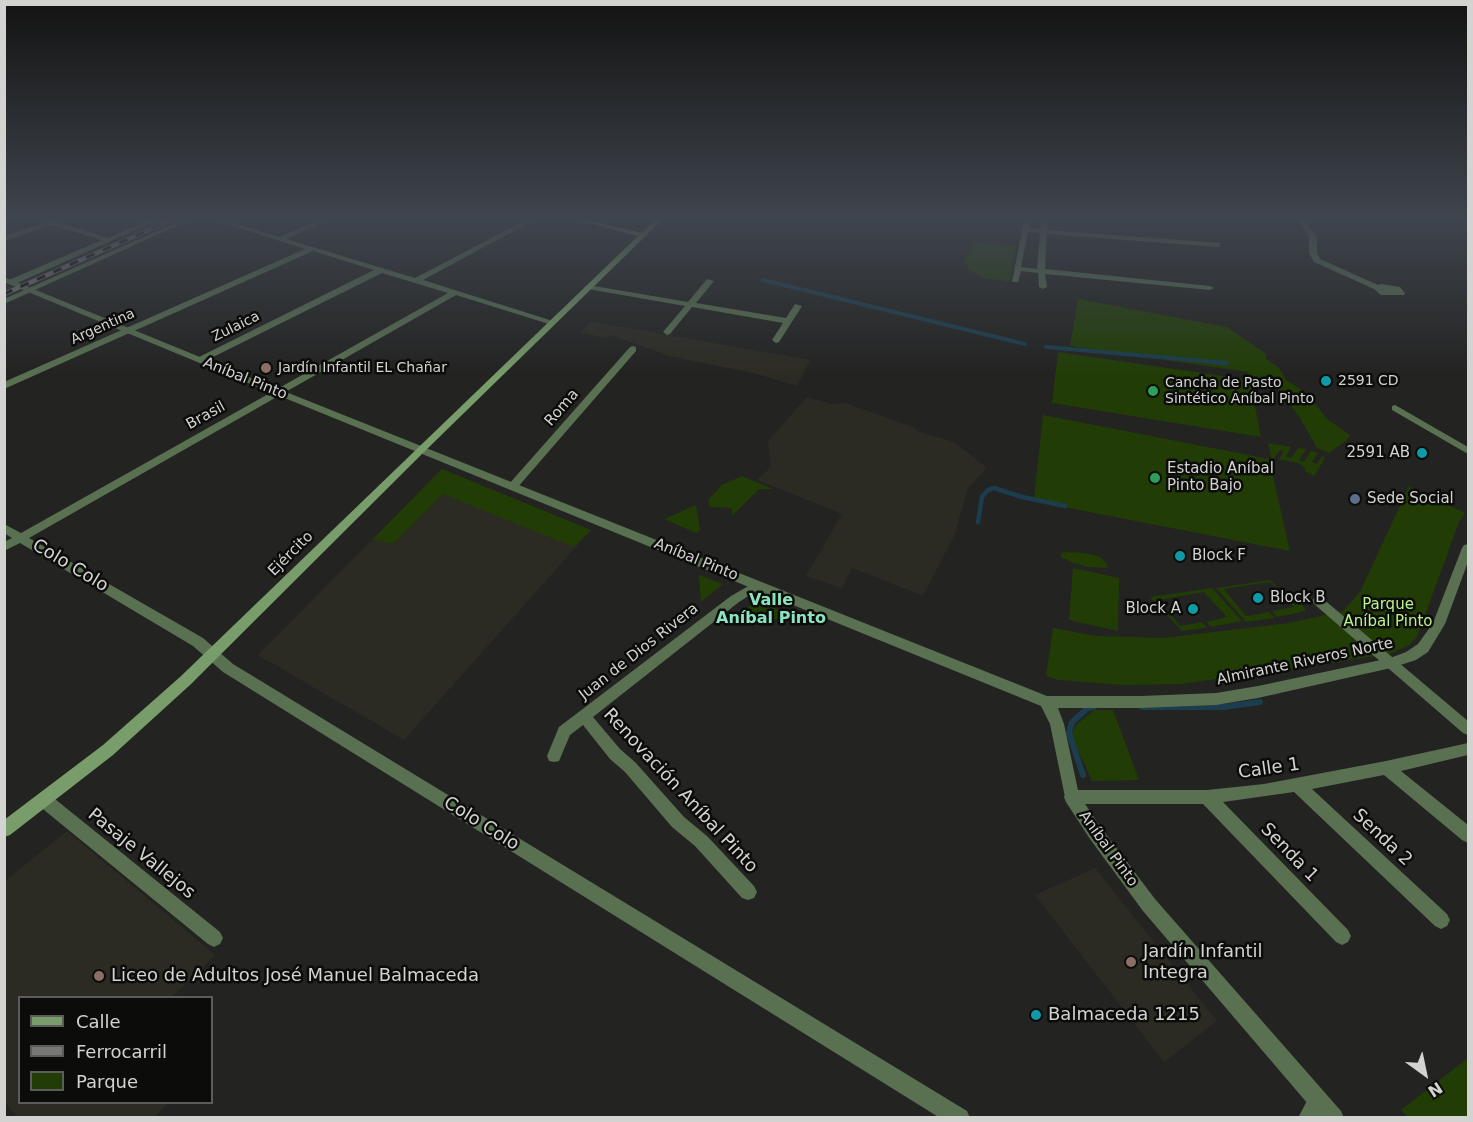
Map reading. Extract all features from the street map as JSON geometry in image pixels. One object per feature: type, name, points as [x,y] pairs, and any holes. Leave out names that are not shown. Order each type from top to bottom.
[{"type":"main road","name":"Ejército","points":[[4,831],[149,714],[213,655],[421,448],[603,272]]},
{"type":"street","points":[[8,281],[29,272]]},
{"type":"street","points":[[4,302],[71,272]]},
{"type":"street","name":"Argentina","points":[[4,386],[260,272]]},
{"type":"street","name":"Zulaica","points":[[200,360],[376,272]]},
{"type":"street","points":[[388,272],[552,322]]},
{"type":"street","points":[[415,281],[431,272]]},
{"type":"street","points":[[1015,280],[1018,272]]},
{"type":"street","points":[[1041,272],[1043,287]]},
{"type":"street","points":[[1063,272],[1210,288]]},
{"type":"street","points":[[1344,272],[1378,288]]},
{"type":"street","name":"Aníbal Pinto","points":[[8,281],[1046,702],[1057,724],[1072,797],[1096,834],[1149,905],[1313,1109],[1334,1118]]},
{"type":"street","points":[[667,332],[710,281]]},
{"type":"street","points":[[588,287],[788,321]]},
{"type":"street","name":"Brasil","points":[[4,547],[454,293]]},
{"type":"street","points":[[776,340],[798,306]]},
{"type":"street","name":"Roma","points":[[513,486],[633,349]]},
{"type":"street","points":[[1395,408],[1468,451]]},
{"type":"street","name":"Colo Colo","points":[[4,528],[198,642],[228,669],[960,1118]]},
{"type":"street","name":"Almirante Riveros Norte","points":[[1046,702],[1216,699],[1391,663],[1411,656],[1423,648],[1439,624],[1468,548]]},
{"type":"street","name":"Juan de Dios Rivera","points":[[554,756],[564,731],[735,599],[757,585]]},
{"type":"street","points":[[1318,601],[1468,729]]},
{"type":"street","name":"Renovación Aníbal Pinto","points":[[584,716],[615,754],[630,767],[678,822],[701,841],[748,892]]},
{"type":"street","name":"Calle 1","points":[[1072,797],[1207,797],[1297,785],[1386,768],[1468,748]]},
{"type":"street","points":[[1386,768],[1468,835]]},
{"type":"street","name":"Senda 2","points":[[1297,785],[1441,920]]},
{"type":"street","name":"Senda 1","points":[[1207,797],[1342,936]]},
{"type":"street","name":"Pasaje Vallejos","points":[[44,800],[214,938]]},
{"type":"shaded area","points":[[49,272],[60,272],[5,297],[4,292]]},
{"type":"shaded area","points":[[591,322],[810,360],[797,386],[757,374],[670,356],[610,335],[605,338],[580,332]]},
{"type":"shaded area","points":[[807,397],[832,404],[845,403],[913,427],[919,432],[954,442],[987,468],[968,488],[954,536],[923,596],[852,568],[842,588],[806,576],[842,514],[757,480],[771,467],[768,441]]},
{"type":"shaded area","points":[[442,469],[591,530],[404,740],[258,655]]},
{"type":"shaded area","name":"Liceo de Adultos José Manuel Balmaceda","points":[[67,831],[215,955],[173,996],[18,996],[18,1104],[167,1104],[154,1117],[18,1117],[5,1103],[5,881]]},
{"type":"shaded area","points":[[1095,868],[1217,1021],[1164,1062],[1035,895]]},
{"type":"green space","points":[[973,272],[1011,272],[1010,282],[982,277]]},
{"type":"green space","points":[[1078,299],[1227,327],[1266,354],[1266,359],[1279,368],[1286,380],[1308,394],[1327,419],[1350,435],[1347,440],[1329,453],[1317,448],[1300,418],[1274,383],[1268,380],[1269,388],[1251,386],[1261,437],[1052,403],[1058,352],[1250,380],[1248,372],[1070,346]]},
{"type":"green space","name":"Estadio Aníbal Pinto Bajo","points":[[1043,415],[1269,459],[1290,551],[1043,503],[1034,498]]},
{"type":"green space","points":[[1268,443],[1291,447],[1286,457],[1291,458],[1298,448],[1306,449],[1299,460],[1304,462],[1311,451],[1318,453],[1312,462],[1317,464],[1322,456],[1325,458],[1314,476],[1306,472],[1304,467],[1298,463],[1279,459],[1284,451],[1280,450],[1272,461]]},
{"type":"green space","points":[[442,469],[591,530],[574,547],[443,494],[393,544],[373,539]]},
{"type":"green space","points":[[742,476],[773,489],[759,489],[732,516],[732,508],[710,507],[708,500],[722,485]]},
{"type":"green space","name":"Parque Aníbal Pinto","points":[[1409,486],[1465,513],[1459,522],[1417,637],[1409,645],[1390,654],[1181,684],[1125,685],[1058,680],[1046,676],[1053,628],[1096,636],[1164,638],[1289,623],[1343,611],[1360,592]]},
{"type":"green space","points":[[696,505],[700,530],[696,533],[664,519]]},
{"type":"green space","points":[[1061,553],[1085,553],[1100,557],[1107,564],[1107,568],[1086,567],[1071,562],[1061,557]]},
{"type":"green space","points":[[1073,568],[1119,578],[1118,631],[1069,620]]},
{"type":"green space","points":[[699,575],[723,584],[701,602]]},
{"type":"green space","points":[[1270,580],[1295,605],[1302,604],[1306,611],[1277,617],[1272,611],[1294,607],[1270,582],[1224,589],[1246,616],[1269,612],[1275,618],[1246,622],[1216,588]]},
{"type":"green space","points":[[1212,588],[1242,621],[1211,627],[1206,622],[1227,617],[1204,592],[1159,600],[1180,626],[1202,622],[1207,628],[1182,631],[1150,597]]},
{"type":"green space","points":[[757,601],[797,617],[724,624]]},
{"type":"green space","points":[[1094,710],[1113,710],[1139,780],[1092,781],[1071,735],[1076,725]]},
{"type":"green space","points":[[1468,1058],[1468,1117],[1408,1117],[1401,1110]]},
{"type":"waterway","points":[[763,280],[1025,344]]},
{"type":"waterway","points":[[1046,347],[1227,363],[1214,362]]},
{"type":"waterway","points":[[978,522],[982,497],[988,490],[994,488],[1022,497],[1065,506]]},
{"type":"waterway","points":[[1142,707],[1224,707],[1260,702]]},
{"type":"waterway","points":[[1083,775],[1069,733],[1072,722],[1088,708],[1094,707]]},
{"type":"railway","points":[[4,294],[53,272]]},
{"type":"place","name":"Jardín Infantil EL Chañar","points":[[266,368]]},
{"type":"place","name":"2591 CD","points":[[1326,381]]},
{"type":"place","name":"Cancha de Pasto Sintético Aníbal Pinto","points":[[1153,391]]},
{"type":"place","name":"2591 AB","points":[[1422,453]]},
{"type":"place","name":"Estadio Aníbal Pinto Bajo","points":[[1155,478]]},
{"type":"place","name":"Sede Social","points":[[1355,499]]},
{"type":"place","name":"Block F","points":[[1180,556]]},
{"type":"place","name":"Block B","points":[[1258,598]]},
{"type":"place","name":"Block A","points":[[1193,609]]},
{"type":"place","name":"Jardín Infantil Integra","points":[[1131,962]]},
{"type":"place","name":"Liceo de Adultos José Manuel Balmaceda","points":[[99,976]]},
{"type":"place","name":"Balmaceda 1215","points":[[1036,1015]]},
{"type":"district","name":"Valle Aníbal Pinto","points":[[771,610]]}]
